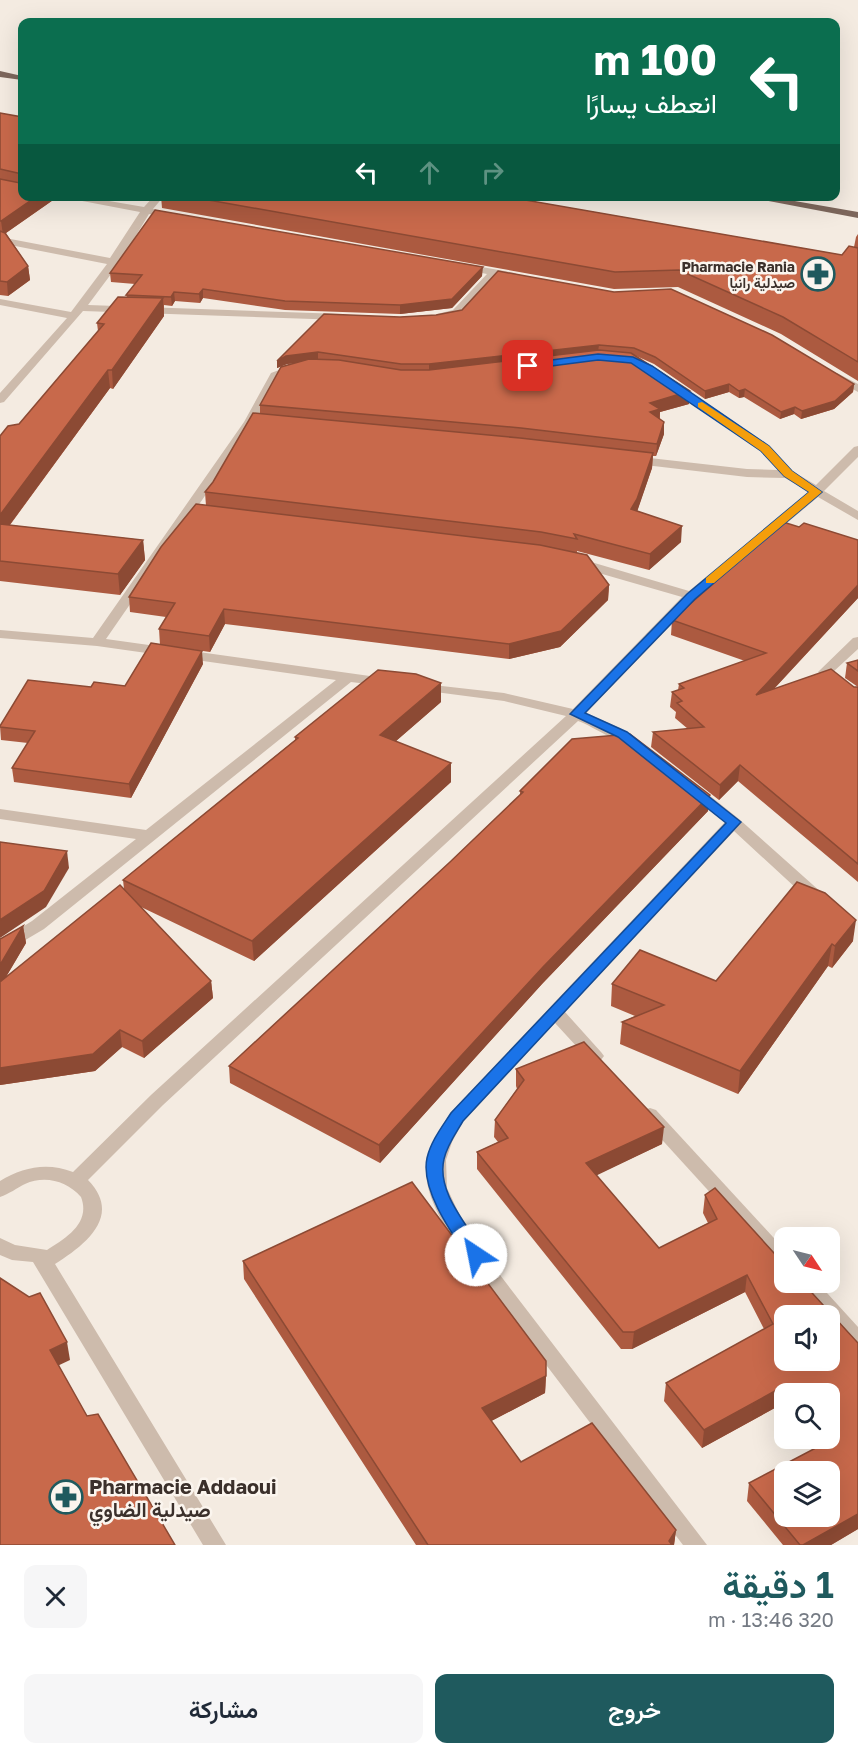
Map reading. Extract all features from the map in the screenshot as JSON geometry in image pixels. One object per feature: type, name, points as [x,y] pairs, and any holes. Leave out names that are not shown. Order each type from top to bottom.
[{"type":"main road","points":[[0,74],[18,77]]},
{"type":"main road","points":[[775,201],[858,215]]},
{"type":"street","points":[[91,201],[180,216]]},
{"type":"street","points":[[0,400],[78,312],[115,262],[146,210],[155,201]]},
{"type":"street","points":[[1,242],[115,262]]},
{"type":"street","points":[[449,264],[528,278]]},
{"type":"street","points":[[427,318],[457,313],[495,272]]},
{"type":"street","points":[[0,302],[78,312],[353,317]]},
{"type":"street","points":[[97,642],[186,512],[255,422],[276,375],[291,368],[312,366]]},
{"type":"street","points":[[831,372],[858,389]]},
{"type":"street","points":[[658,375],[765,449],[788,474],[858,516]]},
{"type":"street","points":[[76,1180],[157,1100],[577,714],[691,596],[816,492],[858,450]]},
{"type":"street","points":[[622,459],[747,473],[788,474]]},
{"type":"street","points":[[186,512],[208,514]]},
{"type":"street","points":[[561,558],[624,574],[691,596]]},
{"type":"street","points":[[0,634],[97,642],[347,678],[482,693],[577,714],[623,735],[651,757]]},
{"type":"street","points":[[858,641],[825,672],[858,698]]},
{"type":"street","points":[[0,949],[38,925],[347,678]]},
{"type":"street","points":[[679,778],[734,822],[823,903]]},
{"type":"street","points":[[0,813],[151,836]]},
{"type":"street","points":[[696,1545],[500,1289],[453,1221],[438,1187],[435,1161],[442,1140],[457,1117],[557,1014],[734,822]]},
{"type":"street","points":[[557,1014],[604,1065]]},
{"type":"street","points":[[635,1099],[774,1250]]},
{"type":"street","points":[[0,1190],[12,1182],[37,1173],[52,1173],[76,1180],[91,1196],[92,1217],[79,1237],[43,1262]]},
{"type":"street","points":[[0,1246],[12,1252],[40,1254],[215,1545]]},
{"type":"street","points":[[814,1293],[858,1341]]},
{"type":"building","points":[[0,113],[18,116],[18,173],[0,169]]},
{"type":"building","points":[[0,179],[18,183],[18,201],[30,201],[0,221]]},
{"type":"building","points":[[214,201],[531,201],[842,255],[849,246],[858,248],[858,362],[783,317],[679,270],[615,272]]},
{"type":"building","points":[[155,210],[483,267],[452,299],[400,305],[285,301],[203,289],[199,294],[174,292],[171,297],[126,295],[142,275],[110,273]]},
{"type":"building","points":[[0,231],[5,233],[28,266],[7,282],[0,281]]},
{"type":"building","points":[[498,271],[614,292],[671,289],[772,335],[854,384],[835,401],[802,411],[795,407],[781,412],[745,389],[739,391],[729,384],[705,391],[655,357],[634,348],[599,345],[429,364],[401,364],[318,352],[286,356],[277,361],[324,314],[400,317],[436,315],[462,310]]},
{"type":"building","points":[[118,297],[163,298],[112,370],[108,370],[0,515],[0,436],[8,426],[19,424],[104,324],[97,323]]},
{"type":"building","points":[[599,350],[631,353],[690,391],[650,403],[660,409],[650,412],[664,422],[657,444],[521,428],[260,405],[281,367],[309,359],[339,360],[401,370],[429,370]]},
{"type":"building","points":[[253,413],[653,453],[637,499],[631,509],[682,526],[650,554],[574,534],[577,539],[541,532],[205,492]]},
{"type":"building","points":[[196,504],[540,545],[587,555],[609,585],[561,631],[509,644],[224,609],[209,636],[159,629],[175,603],[129,597],[161,547]]},
{"type":"building","points":[[783,522],[799,527],[804,523],[858,540],[858,585],[756,695],[831,669],[854,687],[858,687],[858,864],[740,765],[720,785],[653,732],[704,727],[677,703],[682,701],[672,692],[684,688],[679,684],[766,653],[672,620]]},
{"type":"building","points":[[0,524],[143,540],[118,574],[0,561]]},
{"type":"building","points":[[151,643],[202,651],[129,784],[12,768],[35,731],[0,726],[28,680],[91,687],[94,682],[125,686]]},
{"type":"building","points":[[858,660],[858,671],[847,663]]},
{"type":"building","points":[[378,670],[416,674],[441,683],[380,735],[451,763],[252,941],[123,880],[298,738],[295,737]]},
{"type":"building","points":[[630,734],[710,795],[543,967],[379,1145],[229,1066],[450,862],[523,792],[520,791],[572,739]]},
{"type":"building","points":[[0,842],[67,851],[44,891],[0,920]]},
{"type":"building","points":[[797,882],[825,893],[856,920],[835,946],[832,944],[740,1071],[622,1022],[664,1005],[612,984],[640,950],[716,981]]},
{"type":"building","points":[[120,885],[211,981],[142,1041],[120,1030],[93,1054],[0,1068],[0,982]]},
{"type":"building","points":[[23,926],[0,965],[0,939]]},
{"type":"building","points":[[584,1042],[664,1127],[586,1163],[659,1248],[717,1219],[705,1195],[715,1188],[774,1253],[774,1293],[812,1293],[823,1305],[774,1305],[774,1371],[840,1371],[840,1323],[858,1343],[858,1514],[840,1524],[840,1461],[791,1461],[814,1449],[840,1449],[840,1383],[774,1383],[774,1392],[704,1430],[666,1383],[773,1324],[747,1275],[634,1332],[623,1332],[477,1152],[508,1138],[495,1120],[524,1080],[516,1069]]},
{"type":"building","points":[[412,1182],[546,1361],[546,1376],[482,1408],[521,1462],[592,1423],[676,1530],[669,1541],[672,1545],[428,1545],[243,1261]]},
{"type":"building","points":[[0,1278],[29,1297],[40,1293],[67,1342],[50,1350],[87,1416],[98,1414],[175,1545],[0,1545]]},
{"type":"building","points":[[774,1470],[774,1513],[749,1483]]},
{"type":"building","points":[[785,1527],[835,1527],[803,1545],[800,1545]]},
{"type":"slow traffic","points":[[702,405],[765,449],[788,474],[816,492],[710,580]]},
{"type":"place","name":"Pharmacie Rania صيدلية رانيا","points":[[818,274]]},
{"type":"place","name":"Pharmacie Addaoui صيدلية الضاوي","points":[[66,1497]]},
{"type":"route","points":[[476,1255],[453,1221],[438,1187],[435,1161],[442,1140],[457,1117],[557,1014],[734,822],[623,735],[577,714],[691,596],[816,492],[788,474],[765,449],[649,368],[633,360],[598,357],[528,366]]}]
